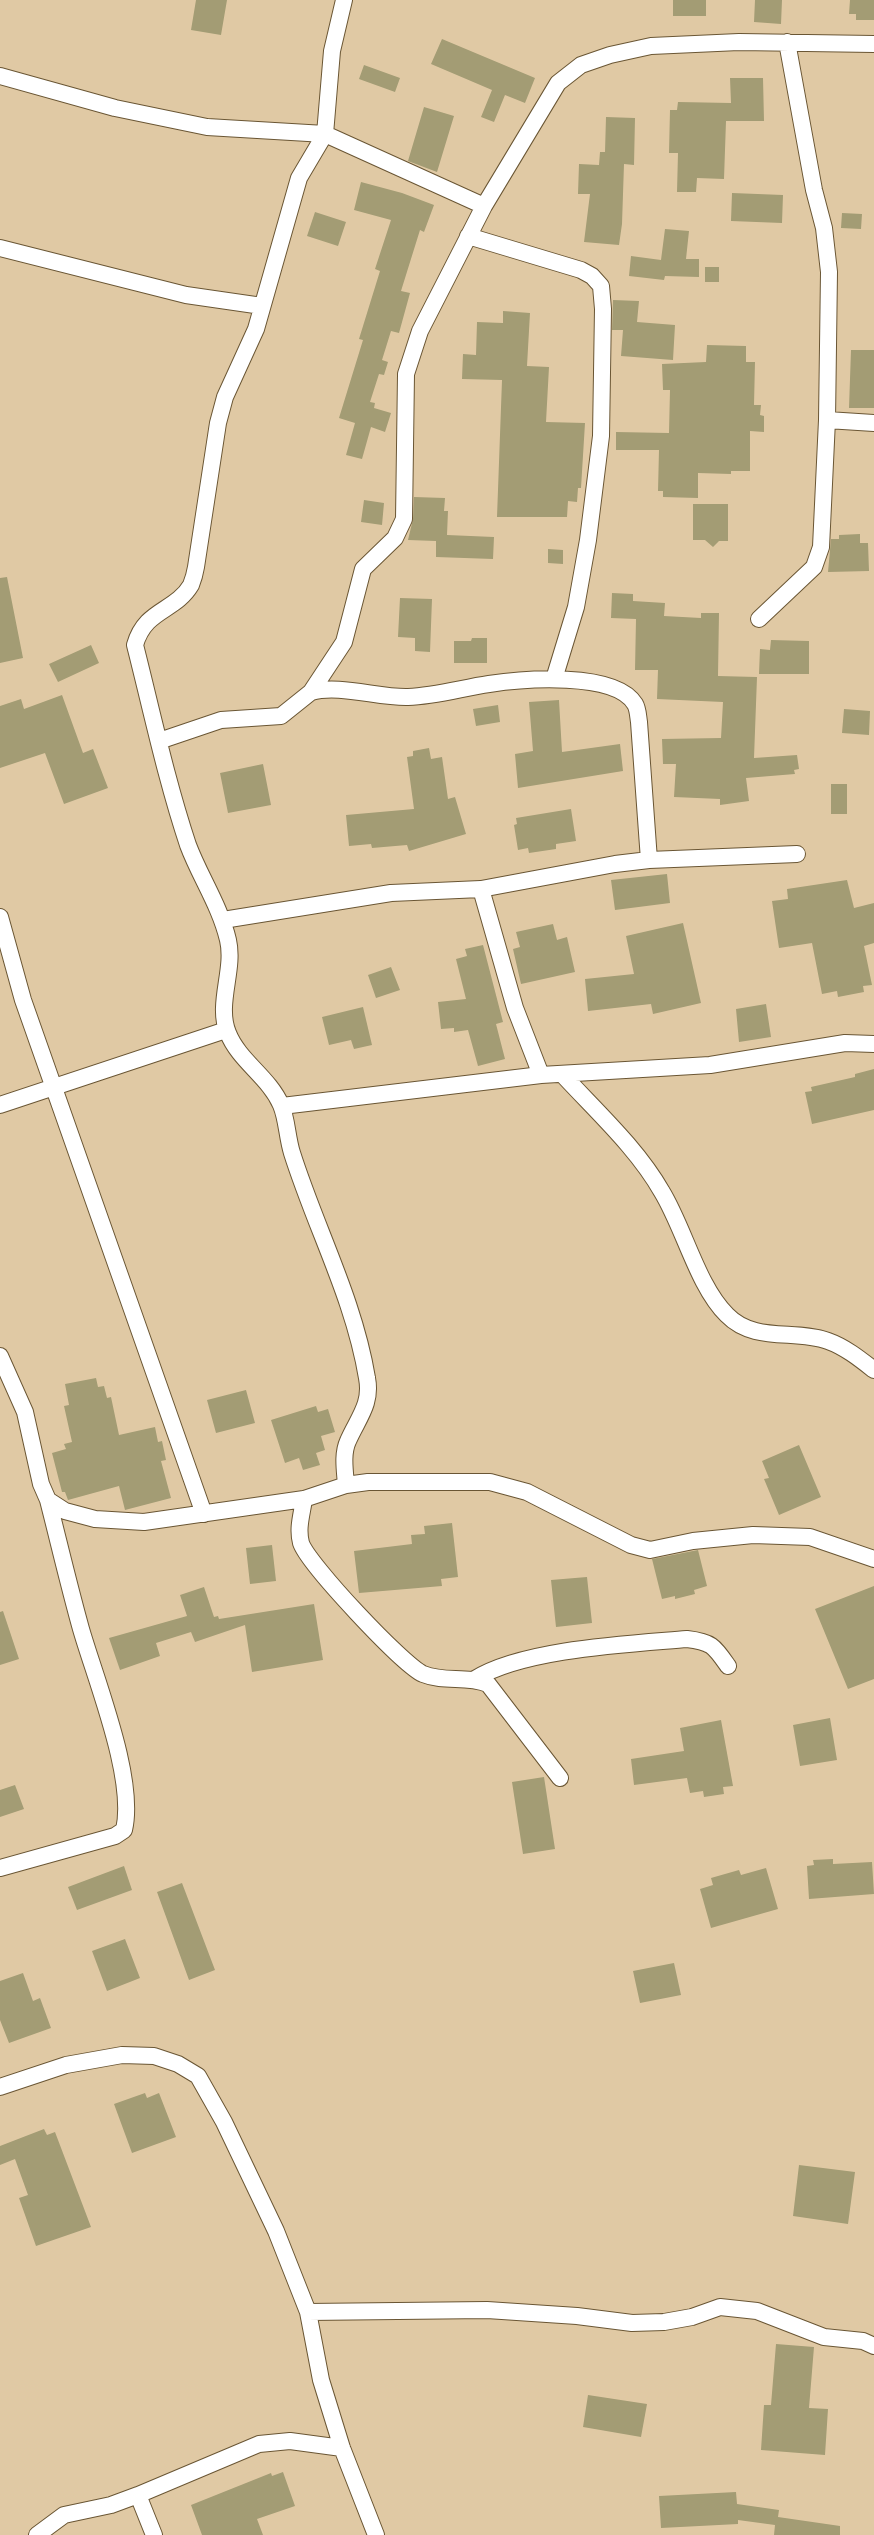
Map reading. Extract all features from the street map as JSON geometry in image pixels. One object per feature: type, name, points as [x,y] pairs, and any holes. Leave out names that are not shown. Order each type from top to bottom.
[{"type":"street","points":[[344,0],[332,51],[325,134],[299,178],[256,329],[225,397],[218,423],[196,567],[191,584],[182,597],[146,621],[138,633],[135,645],[176,808],[194,862],[223,920],[231,959],[224,1010],[226,1030],[234,1045],[273,1090],[282,1106],[291,1152],[344,1288],[368,1379],[369,1397],[364,1413],[347,1442],[344,1460],[346,1485]]},
{"type":"street","points":[[159,741],[221,720],[281,716],[311,692],[344,642],[363,569],[395,538],[404,519],[406,374],[420,332],[484,206],[558,84],[581,65],[610,55],[651,46],[739,42],[874,44]]},
{"type":"street","points":[[759,618],[814,567],[821,547],[827,420],[829,272],[824,228],[814,190],[786,42]]},
{"type":"street","points":[[0,76],[115,108],[207,127],[325,134],[484,206]]},
{"type":"street","points":[[468,236],[581,270],[592,276],[601,286],[603,309],[601,436],[588,540],[576,607],[554,680]]},
{"type":"street","points":[[0,248],[186,295],[262,306]]},
{"type":"street","points":[[827,420],[874,423]]},
{"type":"street","points":[[311,692],[329,690],[407,697],[490,684],[554,680],[596,684],[618,690],[628,696],[635,705],[639,722],[648,860]]},
{"type":"street","points":[[223,920],[391,893],[481,889],[615,864],[648,860],[797,854]]},
{"type":"street","points":[[481,889],[515,1008],[541,1075]]},
{"type":"street","points":[[0,918],[23,1000],[55,1086],[204,1514]]},
{"type":"street","points":[[0,1105],[226,1030]]},
{"type":"street","points":[[282,1106],[541,1075],[710,1065],[845,1043],[874,1044]]},
{"type":"street","points":[[562,1074],[625,1143],[662,1192],[710,1292],[727,1316],[745,1328],[771,1334],[828,1341],[850,1351],[874,1370]]},
{"type":"street","points":[[0,1356],[26,1412],[41,1484],[48,1500],[81,1629],[119,1757],[128,1816],[124,1830],[115,1836],[0,1868]]},
{"type":"street","points":[[48,1500],[65,1511],[95,1519],[144,1522],[304,1498],[346,1485],[375,1482],[490,1482],[527,1492],[631,1545],[650,1550],[693,1541],[753,1535],[810,1537],[874,1559]]},
{"type":"street","points":[[304,1498],[298,1530],[302,1544],[308,1556],[344,1598],[404,1661],[422,1674],[440,1679],[475,1679],[488,1684],[500,1697],[560,1778]]},
{"type":"street","points":[[475,1679],[490,1669],[509,1663],[619,1645],[686,1639],[703,1641],[714,1646],[728,1666]]},
{"type":"street","points":[[0,2087],[66,2065],[122,2055],[154,2056],[178,2064],[198,2076],[224,2122],[276,2231],[308,2312],[321,2380],[342,2448],[376,2535]]},
{"type":"street","points":[[308,2312],[487,2310],[577,2316],[632,2324],[685,2318],[720,2308],[757,2311],[824,2337],[863,2341],[874,2346]]},
{"type":"street","points":[[37,2535],[64,2515],[111,2505],[259,2444],[290,2441],[342,2448]]},
{"type":"street","points":[[138,2495],[154,2535]]},
{"type":"building","points":[[196,0],[227,0],[221,35],[191,30]]},
{"type":"building","points":[[673,0],[706,0],[706,16],[673,16]]},
{"type":"building","points":[[755,0],[782,0],[781,24],[754,22]]},
{"type":"building","points":[[850,0],[874,0],[874,20],[856,20],[856,14],[849,14]]},
{"type":"building","points":[[442,39],[535,78],[525,103],[505,95],[494,122],[481,117],[492,90],[431,64]]},
{"type":"building","points":[[364,65],[400,78],[395,92],[359,79]]},
{"type":"building","points":[[730,78],[763,78],[764,121],[726,121],[724,179],[697,178],[696,192],[677,192],[678,153],[669,153],[670,110],[677,110],[678,102],[731,103]]},
{"type":"building","points":[[424,107],[454,116],[437,172],[408,161]]},
{"type":"building","points":[[606,117],[635,118],[634,165],[624,164],[622,224],[619,245],[584,242],[590,194],[578,194],[579,164],[599,165],[600,152],[605,152]]},
{"type":"building","points":[[361,182],[402,193],[434,205],[424,232],[420,230],[401,291],[410,293],[399,333],[391,331],[382,360],[388,362],[384,375],[379,374],[370,402],[375,403],[374,408],[391,413],[385,432],[371,427],[362,459],[346,455],[355,423],[339,418],[363,340],[359,339],[380,271],[375,269],[391,220],[354,210]]},
{"type":"building","points":[[732,193],[783,195],[782,223],[731,221]]},
{"type":"building","points":[[315,212],[346,222],[338,246],[307,236]]},
{"type":"building","points":[[842,213],[862,214],[861,229],[841,228]]},
{"type":"building","points":[[665,229],[689,231],[686,259],[699,259],[699,277],[665,276],[664,280],[629,276],[631,256],[661,260]]},
{"type":"building","points":[[705,267],[719,267],[719,282],[705,282]]},
{"type":"building","points":[[613,300],[639,301],[637,322],[675,325],[673,360],[621,356],[623,330],[612,330]]},
{"type":"building","points":[[503,311],[530,313],[527,366],[549,367],[546,422],[585,423],[581,488],[578,488],[577,502],[568,501],[567,517],[497,517],[502,380],[462,379],[463,354],[476,355],[477,322],[503,323]]},
{"type":"building","points":[[707,345],[746,346],[746,362],[755,362],[754,405],[761,405],[760,415],[764,416],[764,432],[750,431],[750,471],[731,471],[731,474],[698,473],[698,498],[663,497],[663,491],[658,491],[659,450],[616,450],[616,432],[669,433],[670,390],[663,390],[662,364],[706,362]]},
{"type":"building","points":[[851,350],[874,350],[874,408],[849,408]]},
{"type":"building","points":[[414,497],[445,498],[444,511],[448,511],[447,535],[494,537],[493,559],[436,557],[436,541],[408,540],[413,519]]},
{"type":"building","points":[[364,500],[384,503],[382,525],[361,522]]},
{"type":"building","points":[[693,504],[728,504],[728,541],[719,541],[713,547],[705,540],[693,540]]},
{"type":"building","points":[[860,534],[860,543],[868,543],[869,571],[828,572],[831,539],[839,539],[839,535]]},
{"type":"building","points":[[548,549],[563,550],[563,564],[548,563]]},
{"type":"building","points":[[7,577],[23,658],[0,663],[0,578]]},
{"type":"building","points":[[612,593],[633,594],[633,601],[665,603],[664,616],[701,618],[701,613],[719,613],[718,676],[757,677],[754,758],[797,755],[799,769],[794,770],[795,774],[746,778],[749,801],[720,805],[720,799],[674,797],[676,764],[663,764],[662,739],[721,738],[723,702],[657,699],[658,670],[635,670],[636,619],[611,618]]},
{"type":"building","points":[[400,598],[432,599],[430,652],[415,651],[415,638],[398,637]]},
{"type":"building","points":[[472,638],[487,638],[487,663],[454,663],[454,641],[471,641]]},
{"type":"building","points":[[771,640],[809,641],[809,674],[759,674],[760,649],[770,650]]},
{"type":"building","points":[[91,645],[99,663],[58,682],[49,664]]},
{"type":"building","points":[[62,695],[83,753],[93,749],[108,788],[64,804],[45,753],[0,768],[0,706],[21,699],[24,709]]},
{"type":"building","points":[[559,700],[562,752],[620,744],[623,771],[518,788],[515,754],[533,751],[529,702]]},
{"type":"building","points":[[498,705],[500,722],[476,726],[473,709]]},
{"type":"building","points":[[844,709],[870,711],[869,735],[842,733]]},
{"type":"building","points":[[429,748],[431,759],[442,757],[448,799],[455,797],[466,834],[409,851],[407,845],[372,848],[371,844],[349,846],[346,815],[414,809],[407,757],[413,756],[413,751]]},
{"type":"building","points":[[263,764],[271,805],[228,813],[220,773]]},
{"type":"building","points":[[831,784],[847,784],[847,814],[831,814]]},
{"type":"building","points":[[571,809],[576,841],[556,844],[556,849],[529,853],[528,848],[518,850],[514,825],[517,824],[516,818]]},
{"type":"building","points":[[667,874],[670,903],[615,910],[611,880]]},
{"type":"building","points":[[847,880],[854,908],[874,903],[874,943],[864,946],[872,985],[863,986],[864,992],[838,997],[837,991],[822,994],[812,943],[779,948],[772,901],[788,899],[787,889]]},
{"type":"building","points":[[683,923],[701,1003],[653,1014],[651,1004],[588,1011],[585,979],[634,974],[626,936]]},
{"type":"building","points":[[553,924],[557,940],[567,937],[575,972],[521,984],[513,949],[520,947],[516,932]]},
{"type":"building","points":[[483,945],[503,1022],[496,1024],[505,1059],[478,1066],[468,1030],[454,1032],[454,1028],[441,1029],[438,1002],[466,999],[456,959],[467,956],[465,949]]},
{"type":"building","points":[[391,967],[400,990],[376,998],[368,975]]},
{"type":"building","points":[[766,1004],[771,1037],[739,1042],[736,1009]]},
{"type":"building","points":[[363,1007],[372,1045],[354,1049],[351,1040],[329,1045],[322,1017]]},
{"type":"building","points":[[874,1069],[874,1110],[812,1124],[805,1092],[812,1091],[811,1087],[855,1077],[855,1074]]},
{"type":"building","points":[[96,1378],[98,1387],[104,1386],[107,1398],[111,1397],[119,1435],[155,1427],[158,1442],[162,1441],[166,1460],[161,1461],[171,1498],[125,1510],[119,1486],[68,1500],[65,1492],[62,1492],[52,1453],[66,1449],[64,1444],[72,1442],[64,1406],[69,1405],[65,1384]]},
{"type":"building","points":[[246,1390],[255,1423],[216,1433],[207,1400]]},
{"type":"building","points":[[316,1406],[318,1412],[328,1409],[335,1432],[321,1436],[325,1450],[316,1453],[320,1465],[303,1470],[299,1458],[285,1463],[271,1420]]},
{"type":"building","points":[[799,1445],[821,1497],[779,1515],[764,1479],[769,1478],[762,1461]]},
{"type":"building","points":[[452,1523],[458,1577],[441,1579],[442,1586],[359,1593],[354,1551],[412,1544],[411,1535],[425,1534],[424,1526]]},
{"type":"building","points":[[272,1545],[276,1581],[250,1584],[246,1548]]},
{"type":"building","points":[[698,1550],[707,1586],[694,1590],[695,1594],[675,1599],[675,1596],[662,1599],[652,1559]]},
{"type":"building","points":[[587,1577],[592,1623],[556,1627],[551,1580]]},
{"type":"building","points":[[874,1586],[874,1679],[848,1689],[815,1609]]},
{"type":"building","points":[[204,1587],[214,1617],[218,1616],[219,1619],[314,1604],[323,1660],[252,1672],[245,1625],[195,1642],[191,1632],[156,1643],[160,1656],[120,1670],[109,1638],[187,1616],[180,1595]]},
{"type":"building","points":[[3,1611],[19,1659],[0,1665],[0,1612]]},
{"type":"building","points":[[830,1718],[837,1760],[800,1766],[793,1725]]},
{"type":"building","points":[[721,1720],[733,1786],[723,1787],[724,1794],[704,1797],[703,1791],[690,1793],[687,1778],[634,1785],[631,1759],[684,1751],[680,1728]]},
{"type":"building","points":[[544,1777],[555,1849],[523,1854],[512,1782]]},
{"type":"building","points":[[15,1785],[24,1809],[0,1817],[0,1790]]},
{"type":"building","points":[[833,1859],[833,1864],[872,1862],[874,1894],[809,1899],[807,1866],[814,1865],[813,1860]]},
{"type":"building","points":[[124,1866],[132,1890],[77,1910],[68,1887]]},
{"type":"building","points":[[766,1868],[778,1909],[711,1928],[700,1889],[713,1885],[711,1878],[739,1870],[741,1875]]},
{"type":"building","points":[[182,1883],[215,1970],[189,1980],[157,1892]]},
{"type":"building","points":[[125,1939],[140,1978],[107,1991],[92,1951]]},
{"type":"building","points":[[674,1963],[681,1995],[640,2003],[633,1971]]},
{"type":"building","points":[[23,1973],[33,2001],[40,1998],[51,2028],[9,2043],[0,2020],[0,1981]]},
{"type":"building","points":[[145,2093],[147,2098],[159,2093],[176,2137],[132,2153],[114,2104]]},
{"type":"building","points":[[44,2129],[47,2135],[55,2132],[91,2227],[36,2246],[19,2198],[28,2195],[15,2159],[0,2165],[0,2146]]},
{"type":"building","points":[[799,2165],[855,2172],[848,2224],[793,2216]]},
{"type":"building","points":[[776,2344],[814,2347],[809,2408],[828,2409],[825,2455],[761,2450],[764,2405],[771,2405]]},
{"type":"building","points":[[588,2395],[647,2404],[641,2437],[583,2427]]},
{"type":"building","points":[[283,2472],[295,2506],[257,2519],[263,2535],[202,2535],[191,2505],[271,2473],[272,2476]]},
{"type":"building","points":[[736,2492],[737,2504],[779,2510],[778,2517],[840,2526],[840,2535],[774,2535],[775,2525],[738,2520],[738,2524],[661,2528],[659,2496]]}]
